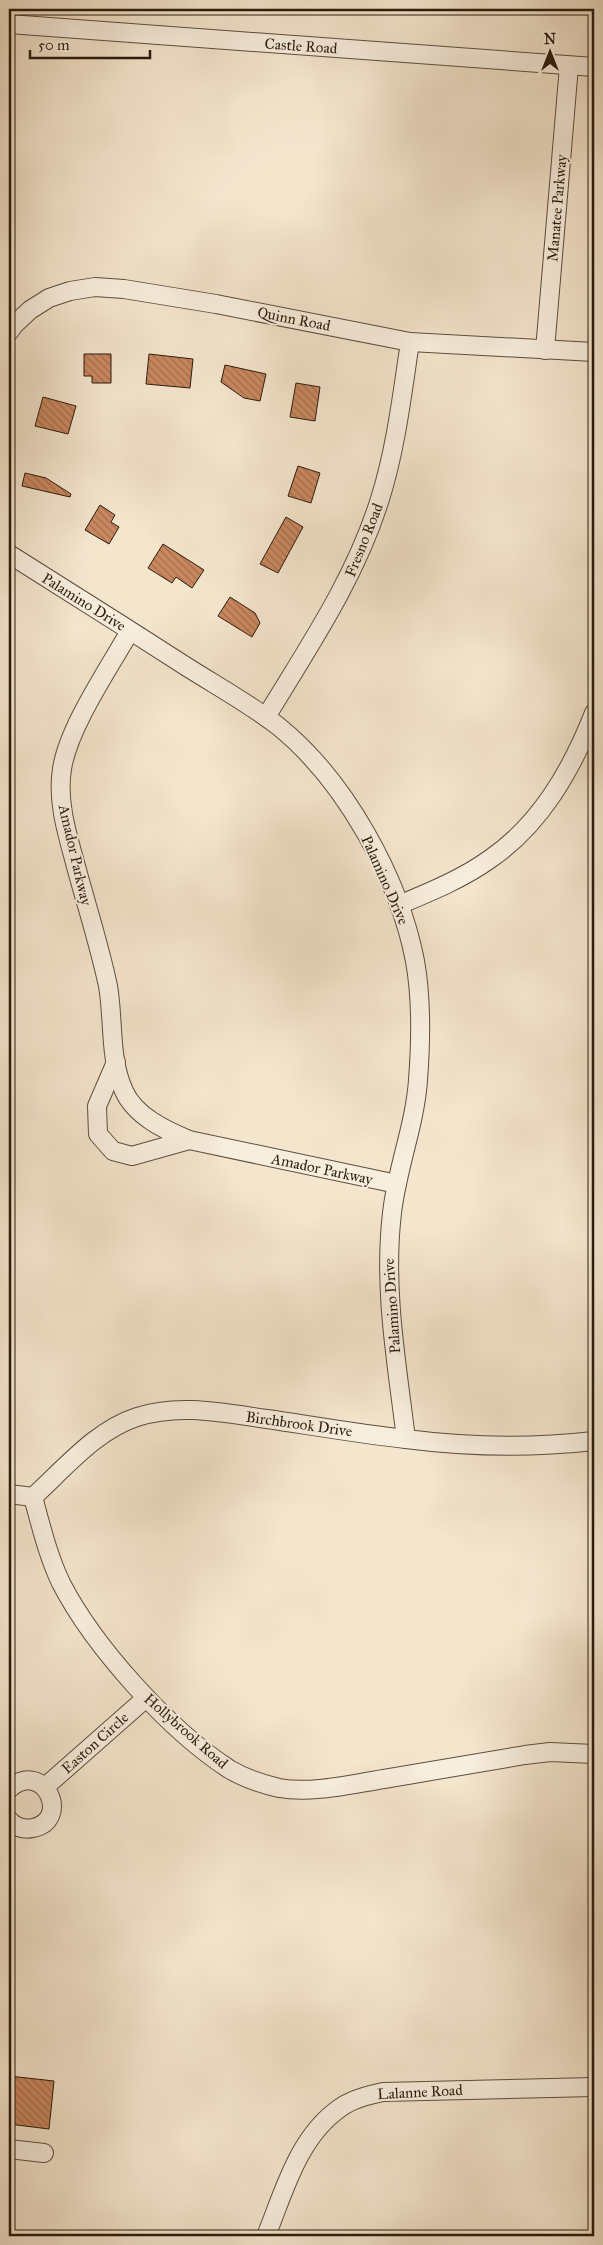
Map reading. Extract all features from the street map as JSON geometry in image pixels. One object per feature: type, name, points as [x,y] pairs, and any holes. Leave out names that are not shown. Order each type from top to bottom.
[{"type":"street","name":"Castle Road","points":[[9,24],[594,67]]},
{"type":"street","name":"Manatee Parkway","points":[[546,350],[569,66]]},
{"type":"street","name":"Quinn Road","points":[[9,332],[30,310],[49,298],[70,291],[95,288],[124,289],[216,304],[410,342],[594,352]]},
{"type":"street","name":"Fresno Road","points":[[266,717],[341,595],[367,538],[393,452],[410,342]]},
{"type":"street","name":"Palamino Drive","points":[[9,554],[266,717],[280,728],[327,776],[360,824],[399,905],[415,962],[420,1004],[420,1041],[415,1109],[392,1211],[388,1276],[391,1321],[406,1439]]},
{"type":"street","name":"Amador Parkway","points":[[130,631],[80,720],[68,746],[62,770],[61,796],[66,828],[108,987],[116,1062],[124,1091],[143,1114],[171,1132],[189,1140],[397,1184]]},
{"type":"street","points":[[399,905],[463,876],[490,860],[524,832],[553,794],[592,723]]},
{"type":"street","name":"Amador Parkway","points":[[116,1062],[97,1106],[98,1134],[113,1151],[132,1156],[189,1140]]},
{"type":"street","name":"Birchbrook Drive","points":[[33,1497],[92,1443],[114,1427],[135,1417],[172,1409],[212,1412],[406,1439],[465,1444],[562,1445],[594,1442]]},
{"type":"street","points":[[9,1494],[33,1497]]},
{"type":"street","name":"Hollybrook Road","points":[[33,1497],[49,1553],[60,1581],[87,1625],[146,1698],[191,1739],[230,1770],[255,1781],[280,1788],[300,1789],[349,1784],[550,1752],[594,1754]]},
{"type":"street","name":"Easton Circle","points":[[45,1788],[146,1698]]},
{"type":"street","points":[[9,1789],[23,1781],[38,1783],[45,1788],[52,1802],[52,1810],[44,1824],[29,1829],[20,1828],[9,1820]]},
{"type":"street","name":"Lalanne Road","points":[[266,2236],[298,2159],[311,2137],[324,2120],[341,2107],[360,2097],[382,2092],[594,2087]]},
{"type":"street","points":[[9,2149],[44,2153]]},
{"type":"building","points":[[84,354],[111,354],[111,383],[92,383],[92,376],[84,376]]},
{"type":"building","points":[[149,354],[193,359],[190,388],[146,384]]},
{"type":"building","points":[[225,365],[266,374],[260,401],[244,398],[221,382]]},
{"type":"building","points":[[296,383],[320,387],[315,421],[290,417]]},
{"type":"building","points":[[43,397],[76,406],[68,434],[35,426]]},
{"type":"building","points":[[298,466],[320,473],[311,503],[288,496]]},
{"type":"building","points":[[25,473],[46,478],[71,494],[70,497],[22,486]]},
{"type":"building","points":[[100,505],[115,515],[111,522],[119,527],[109,544],[85,530]]},
{"type":"building","points":[[286,517],[303,527],[278,573],[260,564]]},
{"type":"building","points":[[163,544],[204,570],[192,588],[176,577],[172,583],[148,568]]},
{"type":"building","points":[[230,597],[255,613],[260,623],[252,637],[218,616]]},
{"type":"building","points":[[9,2076],[54,2081],[49,2129],[9,2124]]}]
